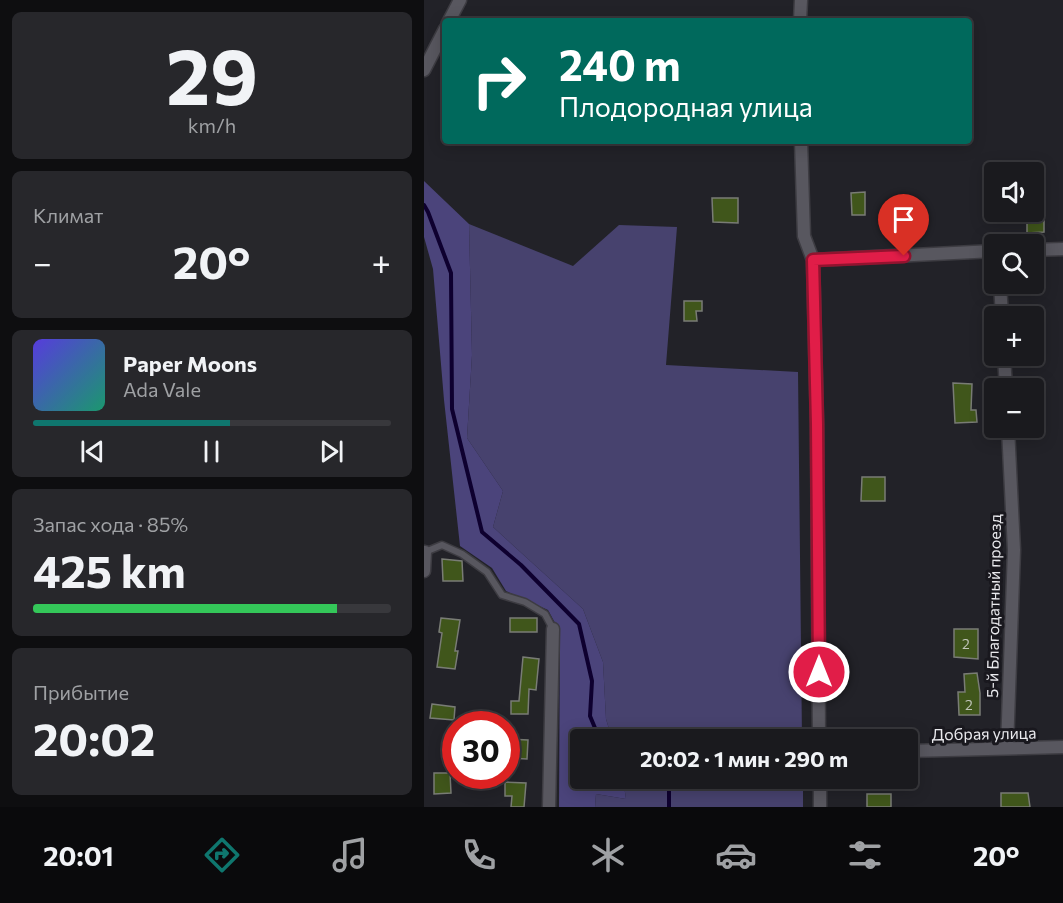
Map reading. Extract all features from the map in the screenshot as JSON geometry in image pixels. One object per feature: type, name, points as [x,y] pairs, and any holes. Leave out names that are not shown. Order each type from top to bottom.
[{"type":"street","points":[[451,18],[460,0]]},
{"type":"street","points":[[800,18],[801,0]]},
{"type":"street","points":[[424,70],[442,35]]},
{"type":"street","points":[[801,144],[804,236],[813,260],[819,729]]},
{"type":"street","points":[[1044,250],[1063,249]]},
{"type":"street","points":[[813,260],[984,251]]},
{"type":"street","name":"5-й Благодатный проезд","points":[[1007,748],[1014,550],[1008,438]]},
{"type":"street","points":[[424,571],[425,552]]},
{"type":"street","points":[[549,807],[553,629]]},
{"type":"street","name":"Добрая улица","points":[[918,751],[1063,747]]},
{"type":"street","points":[[820,789],[820,807]]},
{"type":"lane","points":[[425,552],[442,544],[462,554],[487,572],[502,595],[545,614],[553,629]]},
{"type":"shaded area","points":[[424,181],[469,224],[472,355],[467,438],[503,491],[493,527],[583,609],[603,662],[606,719],[609,729],[570,729],[570,789],[624,789],[626,799],[596,794],[595,807],[559,807],[560,632],[548,610],[506,591],[492,568],[460,546],[433,269],[424,237]]},
{"type":"shaded area","points":[[469,224],[573,266],[619,225],[677,227],[666,365],[798,372],[802,729],[609,729],[606,719],[603,662],[583,609],[493,527],[503,491],[467,438],[472,355]]},
{"type":"shaded area","points":[[624,789],[803,789],[803,807],[595,807],[596,794],[626,799]]},
{"type":"building","points":[[865,192],[865,215],[852,215],[851,193]]},
{"type":"building","points":[[712,198],[738,198],[738,223],[713,222]]},
{"type":"building","points":[[1027,222],[1044,222],[1044,232],[1027,233]]},
{"type":"building","points":[[684,301],[702,301],[702,311],[696,311],[697,321],[684,321]]},
{"type":"building","points":[[953,383],[972,384],[971,410],[976,410],[977,422],[955,423]]},
{"type":"building","points":[[862,477],[885,477],[885,501],[861,501]]},
{"type":"building","points":[[442,559],[462,561],[463,581],[443,581]]},
{"type":"building","points":[[441,618],[460,620],[455,651],[458,651],[455,669],[437,667],[442,633],[439,632]]},
{"type":"building","points":[[510,618],[537,618],[537,632],[510,632]]},
{"type":"building","points":[[954,629],[978,629],[978,659],[954,657]]},
{"type":"building","points":[[523,657],[539,659],[536,690],[529,689],[528,714],[511,711],[511,701],[519,701]]},
{"type":"building","points":[[977,673],[980,715],[959,715],[958,692],[965,692],[964,674]]},
{"type":"building","points":[[432,704],[455,707],[455,711],[442,711],[442,719],[430,718]]},
{"type":"building","points":[[520,740],[528,740],[527,759],[520,759]]},
{"type":"building","points":[[434,773],[442,773],[442,789],[451,789],[451,793],[434,794]]},
{"type":"building","points":[[520,783],[526,783],[524,807],[511,807],[512,796],[505,796],[505,789],[520,789]]},
{"type":"building","points":[[1001,793],[1028,793],[1030,807],[1001,807]]},
{"type":"building","points":[[867,794],[891,794],[891,807],[867,807]]},
{"type":"waterway","points":[[424,205],[451,273],[452,409],[482,532],[521,565],[579,624],[592,681],[590,716],[596,729]]},
{"type":"waterway","points":[[669,789],[669,807]]},
{"type":"route","points":[[819,672],[813,260],[904,256]]}]
